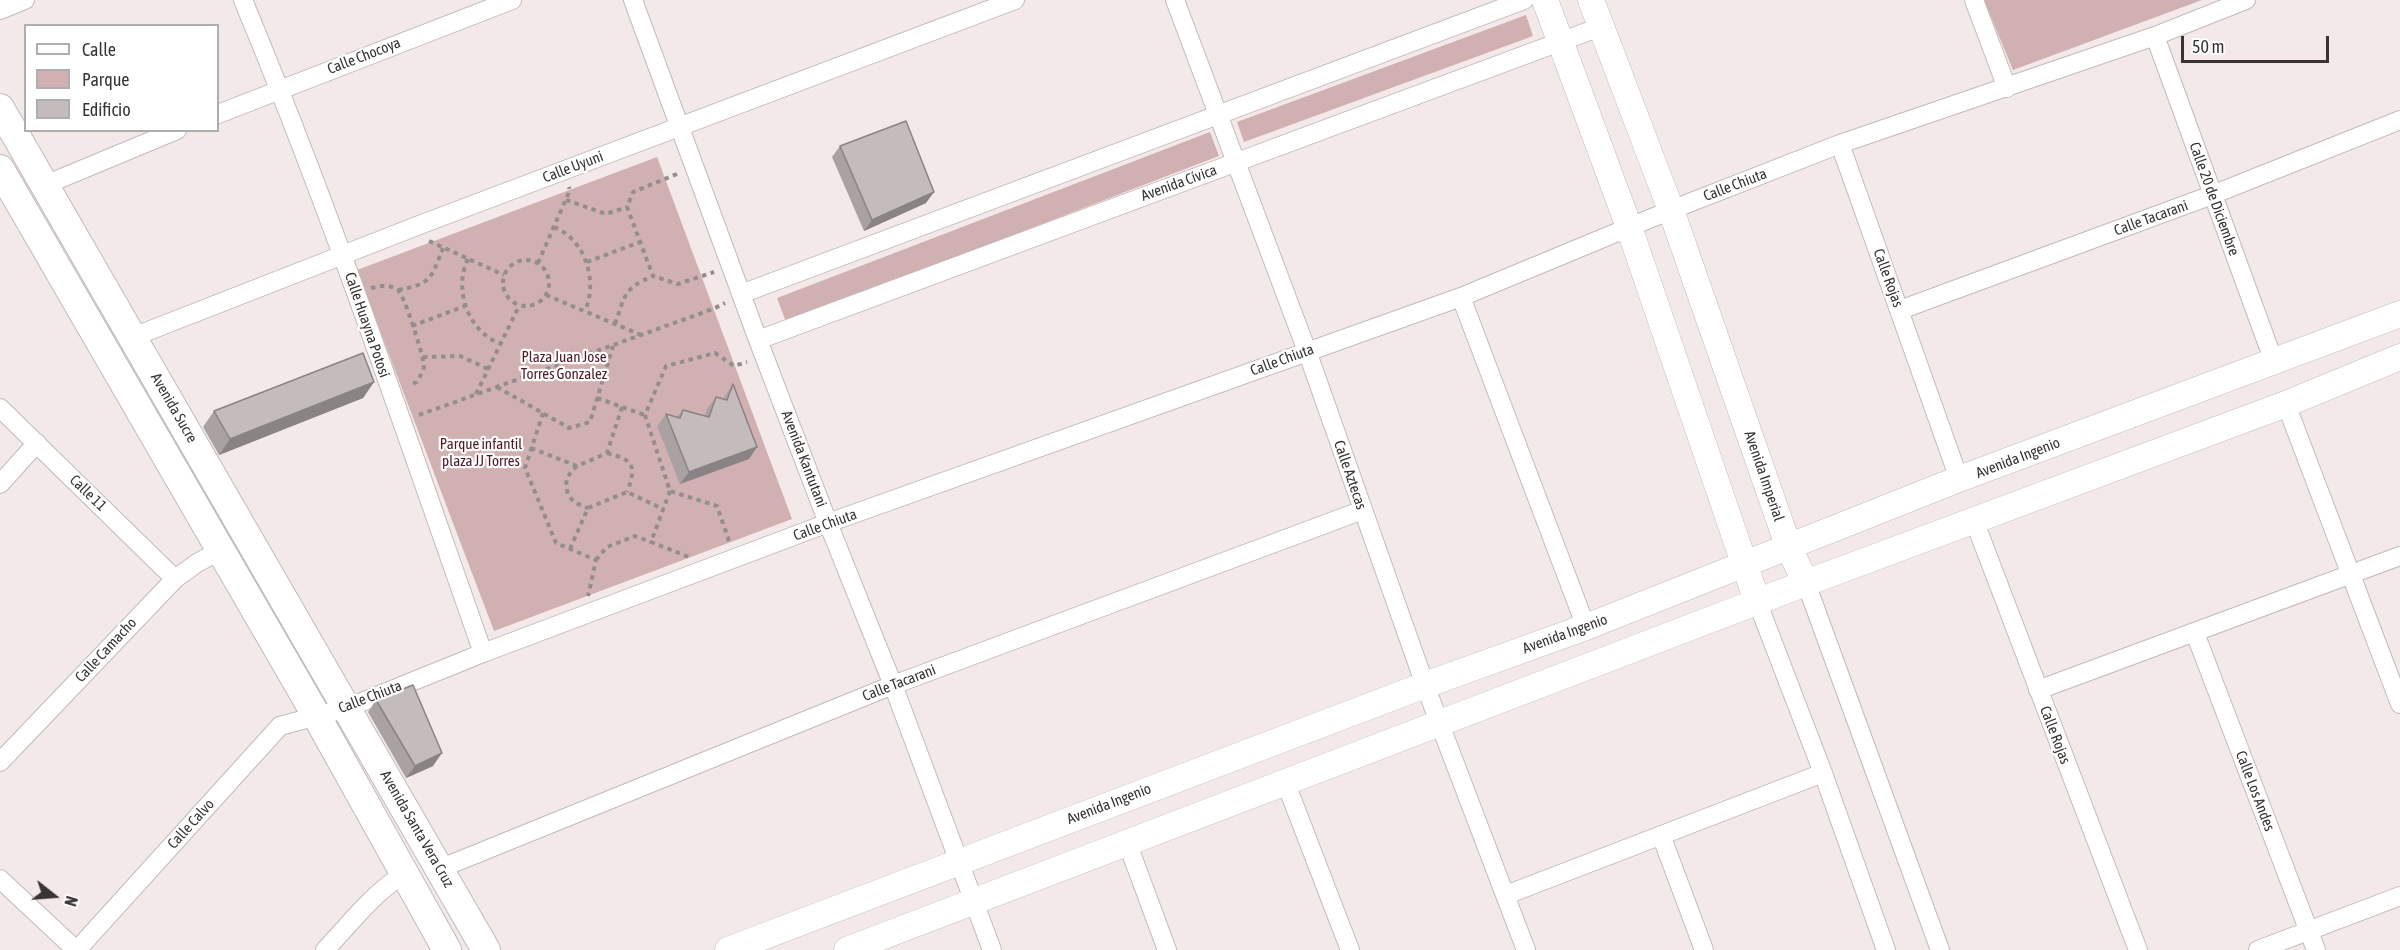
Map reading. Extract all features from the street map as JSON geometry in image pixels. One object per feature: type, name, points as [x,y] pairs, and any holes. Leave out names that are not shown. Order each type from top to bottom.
[{"type":"main road","name":"Avenida Sucre","points":[[0,108],[347,708]]},
{"type":"main road","name":"Avenida Sucre","points":[[0,169],[316,715]]},
{"type":"main road","name":"Avenida Santa Vera Cruz","points":[[347,708],[486,950]]},
{"type":"main road","points":[[316,715],[447,950]]},
{"type":"street","points":[[0,10],[25,0]]},
{"type":"street","name":"Calle Huayna Potosí","points":[[243,0],[280,88],[343,255],[483,652]]},
{"type":"street","name":"Calle Chocoya","points":[[219,114],[280,88],[512,0]]},
{"type":"street","name":"Avenida Kantutani","points":[[633,0],[761,348],[828,524],[893,685],[992,950]]},
{"type":"street","name":"Calle Uyuni","points":[[133,337],[422,224],[1015,0]]},
{"type":"street","name":"Calle Aztecas","points":[[1175,0],[1307,351],[1425,685],[1526,950]]},
{"type":"street","points":[[741,294],[1524,0]]},
{"type":"street","points":[[1545,0],[1629,227],[1743,565],[1823,773],[1886,950]]},
{"type":"street","name":"Avenida Imperial","points":[[1591,0],[1671,210],[1790,548],[1806,583],[1940,950]]},
{"type":"street","points":[[1974,0],[2007,88]]},
{"type":"street","name":"Calle Chiuta","points":[[316,715],[347,708],[483,652],[828,524],[1461,297],[1671,210],[1840,144],[2155,36],[2246,0]]},
{"type":"street","name":"Avenida Cívica","points":[[761,348],[1237,161],[1600,27]]},
{"type":"street","name":"Calle 20 de Diciembre","points":[[2155,36],[2274,362]]},
{"type":"street","name":"Calle Tacarani","points":[[1900,310],[2212,195],[2400,120]]},
{"type":"street","points":[[45,185],[172,132]]},
{"type":"street","name":"Calle Rojas","points":[[1840,144],[1959,479]]},
{"type":"street","points":[[1461,297],[1586,627]]},
{"type":"street","name":"Avenida Ingenio","points":[[728,950],[1425,685],[1586,627],[1790,548],[1959,479],[2400,314]]},
{"type":"street","points":[[847,950],[1757,601],[2286,404],[2400,357]]},
{"type":"street","points":[[2286,404],[2353,575],[2400,704]]},
{"type":"street","name":"Calle 11","points":[[0,408],[176,579]]},
{"type":"street","points":[[0,484],[37,443]]},
{"type":"street","name":"Calle Tacarani","points":[[439,869],[893,685],[1363,510]]},
{"type":"street","name":"Calle Rojas","points":[[1974,520],[2138,950]]},
{"type":"street","name":"Calle Camacho","points":[[0,762],[176,579],[197,563],[221,550]]},
{"type":"street","points":[[2038,690],[2400,556]]},
{"type":"street","name":"Calle Los Andes","points":[[2195,633],[2316,950]]},
{"type":"street","name":"Calle Calvo","points":[[77,950],[280,726],[316,715]]},
{"type":"street","points":[[1506,895],[1823,773]]},
{"type":"street","points":[[1285,781],[1350,950]]},
{"type":"street","points":[[1661,835],[1704,950]]},
{"type":"street","points":[[1127,842],[1167,950]]},
{"type":"street","points":[[325,950],[376,895],[404,874]]},
{"type":"street","points":[[0,879],[77,950]]},
{"type":"street","points":[[2258,950],[2400,896]]},
{"type":"path","points":[[653,276],[627,207],[633,192],[694,166]]},
{"type":"path","points":[[538,263],[570,190],[563,171]]},
{"type":"path","points":[[566,200],[606,214],[627,207]]},
{"type":"path","points":[[422,224],[429,243],[504,275]]},
{"type":"path","points":[[554,227],[562,230],[577,244],[587,262],[591,284],[585,311]]},
{"type":"path","points":[[587,262],[640,242]]},
{"type":"path","points":[[356,292],[383,285],[398,290],[421,286],[429,278],[443,248]]},
{"type":"path","points":[[468,259],[463,269],[461,289],[465,306],[478,328],[501,344]]},
{"type":"path","points":[[528,259],[538,263],[547,272],[549,280],[546,295],[534,305],[519,306],[507,297],[503,283],[504,275],[508,268],[520,260],[528,259]]},
{"type":"path","points":[[615,324],[627,292],[636,283],[653,276],[678,284],[732,268]]},
{"type":"path","points":[[391,391],[417,382],[424,368],[423,357],[404,297],[398,290]]},
{"type":"path","points":[[402,422],[713,309],[741,294]]},
{"type":"path","points":[[546,295],[641,335]]},
{"type":"path","points":[[412,326],[465,306]]},
{"type":"path","points":[[476,395],[519,306]]},
{"type":"path","points":[[497,387],[570,428],[590,422],[613,345]]},
{"type":"path","points":[[651,542],[670,491],[645,415],[666,366],[716,353],[734,366],[761,348]]},
{"type":"path","points":[[423,357],[460,356],[488,369]]},
{"type":"path","points":[[597,398],[645,415]]},
{"type":"path","points":[[607,453],[622,407]]},
{"type":"path","points":[[543,413],[525,468],[556,543],[596,560]]},
{"type":"path","points":[[531,448],[577,466]]},
{"type":"path","points":[[570,549],[588,508],[627,492],[632,479],[633,468],[630,462],[607,453],[577,466],[567,477],[567,493],[571,500],[588,508]]},
{"type":"path","points":[[670,491],[717,506],[736,558]]},
{"type":"path","points":[[627,492],[663,509]]},
{"type":"path","points":[[593,611],[588,596],[596,560],[607,547],[635,536],[690,557],[696,573]]},
{"type":"green space","points":[[1984,0],[2202,0],[2013,70]]},
{"type":"green space","points":[[1526,15],[1533,36],[1244,142],[1237,122]]},
{"type":"green space","points":[[1210,132],[1219,156],[786,322],[777,298]]},
{"type":"green space","name":"Plaza Juan Jose Torres Gonzalez","points":[[657,157],[792,519],[494,631],[357,270]]},
{"type":"building","points":[[906,121],[934,192],[872,220],[840,146]]},
{"type":"building","points":[[363,353],[374,382],[230,439],[214,411]]},
{"type":"building","points":[[733,384],[757,447],[689,472],[666,414],[680,418],[683,410],[709,417],[716,397],[727,400]]},
{"type":"building","points":[[413,685],[442,753],[415,766],[376,700]]},
{"type":"park label","name":"Parque infantil plaza JJ Torres","points":[[481,452]]}]
